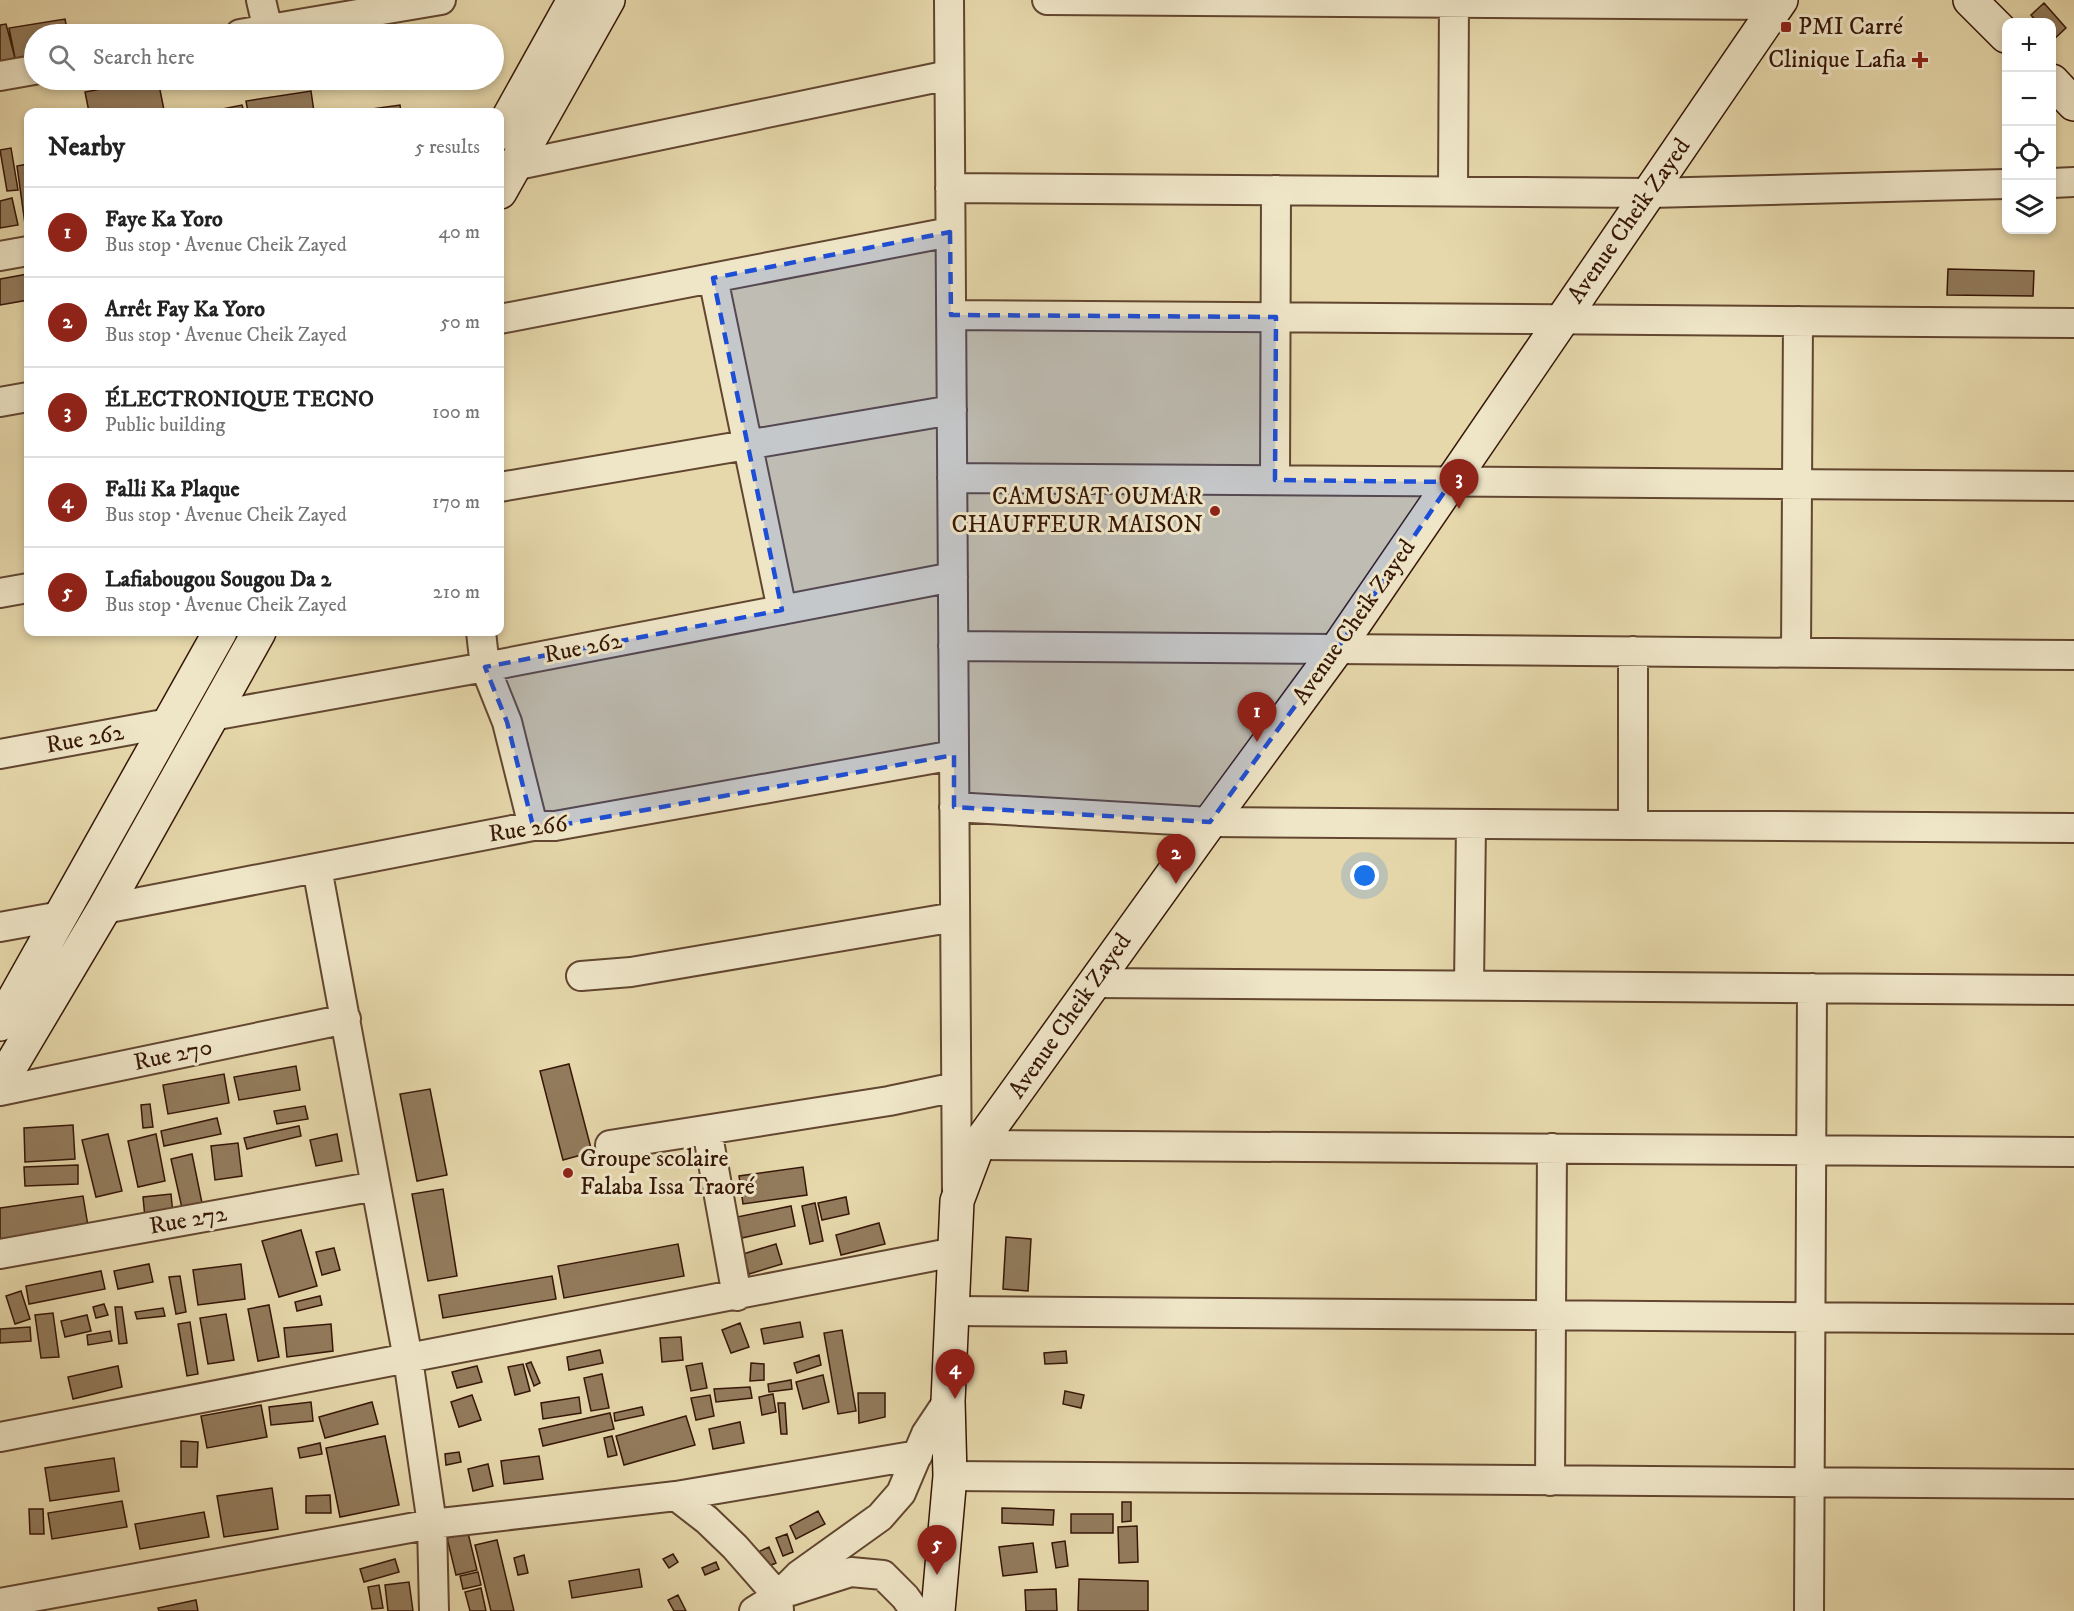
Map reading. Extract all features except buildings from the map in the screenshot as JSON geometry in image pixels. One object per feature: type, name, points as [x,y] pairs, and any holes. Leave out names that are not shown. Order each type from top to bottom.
[{"type":"street","points":[[256,24],[261,0]]},
{"type":"street","points":[[301,24],[441,0]]},
{"type":"street","points":[[504,126],[574,0]]},
{"type":"street","points":[[506,179],[608,0]]},
{"type":"street","points":[[949,0],[957,1201]]},
{"type":"street","points":[[1047,0],[1779,3]]},
{"type":"street","points":[[1970,0],[2002,31]]},
{"type":"street","points":[[1453,191],[1454,1]]},
{"type":"street","name":"Avenue Cheik Zayed","points":[[938,1611],[950,1476],[948,1401],[957,1201],[978,1145],[1093,983],[1337,650],[1779,3]]},
{"type":"street","points":[[0,76],[24,72]]},
{"type":"street","points":[[506,179],[949,75]]},
{"type":"street","points":[[2056,85],[2074,104]]},
{"type":"street","points":[[2056,183],[2074,182]]},
{"type":"street","points":[[950,188],[1650,193],[2002,184]]},
{"type":"street","points":[[1275,480],[1276,190]]},
{"type":"street","points":[[504,318],[950,232]]},
{"type":"street","points":[[0,256],[24,252]]},
{"type":"street","points":[[713,278],[782,610]]},
{"type":"street","points":[[951,315],[2074,323]]},
{"type":"street","points":[[1797,652],[1798,321]]},
{"type":"street","points":[[0,402],[24,399]]},
{"type":"street","points":[[504,486],[952,410]]},
{"type":"street","points":[[952,478],[2074,486]]},
{"type":"street","name":"Rue 262","points":[[212,716],[485,667],[953,577]]},
{"type":"street","points":[[0,593],[24,589]]},
{"type":"street","points":[[0,1024],[218,636]]},
{"type":"street","points":[[0,1084],[104,909],[257,636]]},
{"type":"street","points":[[481,636],[485,667],[507,722],[533,826]]},
{"type":"street","points":[[953,646],[2074,655]]},
{"type":"street","points":[[1633,651],[1633,825]]},
{"type":"street","name":"Rue 262","points":[[0,754],[169,723]]},
{"type":"street","name":"Rue 266","points":[[104,909],[533,826],[566,824],[954,755]]},
{"type":"street","points":[[954,807],[1210,822],[2074,828]]},
{"type":"street","points":[[1469,985],[1471,824]]},
{"type":"street","points":[[317,868],[408,1359],[432,1524],[435,1611]]},
{"type":"street","points":[[0,927],[61,916]]},
{"type":"street","points":[[581,976],[631,972],[955,917]]},
{"type":"street","points":[[1093,983],[2074,990]]},
{"type":"street","points":[[1809,1611],[1812,988]]},
{"type":"street","name":"Rue 270","points":[[0,1090],[346,1018]]},
{"type":"street","points":[[610,1145],[889,1101],[956,1088]]},
{"type":"street","points":[[707,1130],[737,1296]]},
{"type":"street","points":[[978,1145],[2074,1152]]},
{"type":"street","points":[[1550,1481],[1552,1148]]},
{"type":"street","name":"Rue 272","points":[[0,1254],[376,1186]]},
{"type":"street","points":[[0,1437],[955,1252]]},
{"type":"street","points":[[952,1311],[2074,1319]]},
{"type":"street","points":[[779,1603],[799,1575],[880,1517],[901,1493],[926,1434],[948,1401]]},
{"type":"street","points":[[0,1603],[432,1524],[676,1496],[918,1455]]},
{"type":"street","points":[[950,1476],[2074,1484]]},
{"type":"street","points":[[676,1496],[707,1520],[735,1547],[779,1603]]},
{"type":"street","points":[[754,1611],[779,1603],[851,1572],[883,1575],[905,1597],[915,1611]]},
{"type":"highlighted area","points":[[950,232],[951,315],[1276,317],[1275,480],[1451,482],[1337,649],[1210,822],[954,807],[954,755],[555,826],[533,826],[507,722],[485,667],[782,610],[713,278]]},
{"type":"place","name":"PMI Carré","points":[[1786,27]]},
{"type":"place","name":"Clinique Lafia","points":[[1920,60]]},
{"type":"place","name":"ÉLECTRONIQUE TECNO","points":[[1459,509]]},
{"type":"place","name":"CAMUSAT OUMAR CHAUFFEUR MAISON","points":[[1215,511]]},
{"type":"place","name":"Faye Ka Yoro","points":[[1257,742]]},
{"type":"place","name":"Arrêt Fay Ka Yoro","points":[[1176,884]]},
{"type":"place","name":"Groupe scolaire Falaba Issa Traoré","points":[[568,1173]]},
{"type":"place","name":"Falli Ka Plaque","points":[[955,1399]]},
{"type":"place","name":"Lafiabougou Sougou Da 2","points":[[937,1575]]}]
